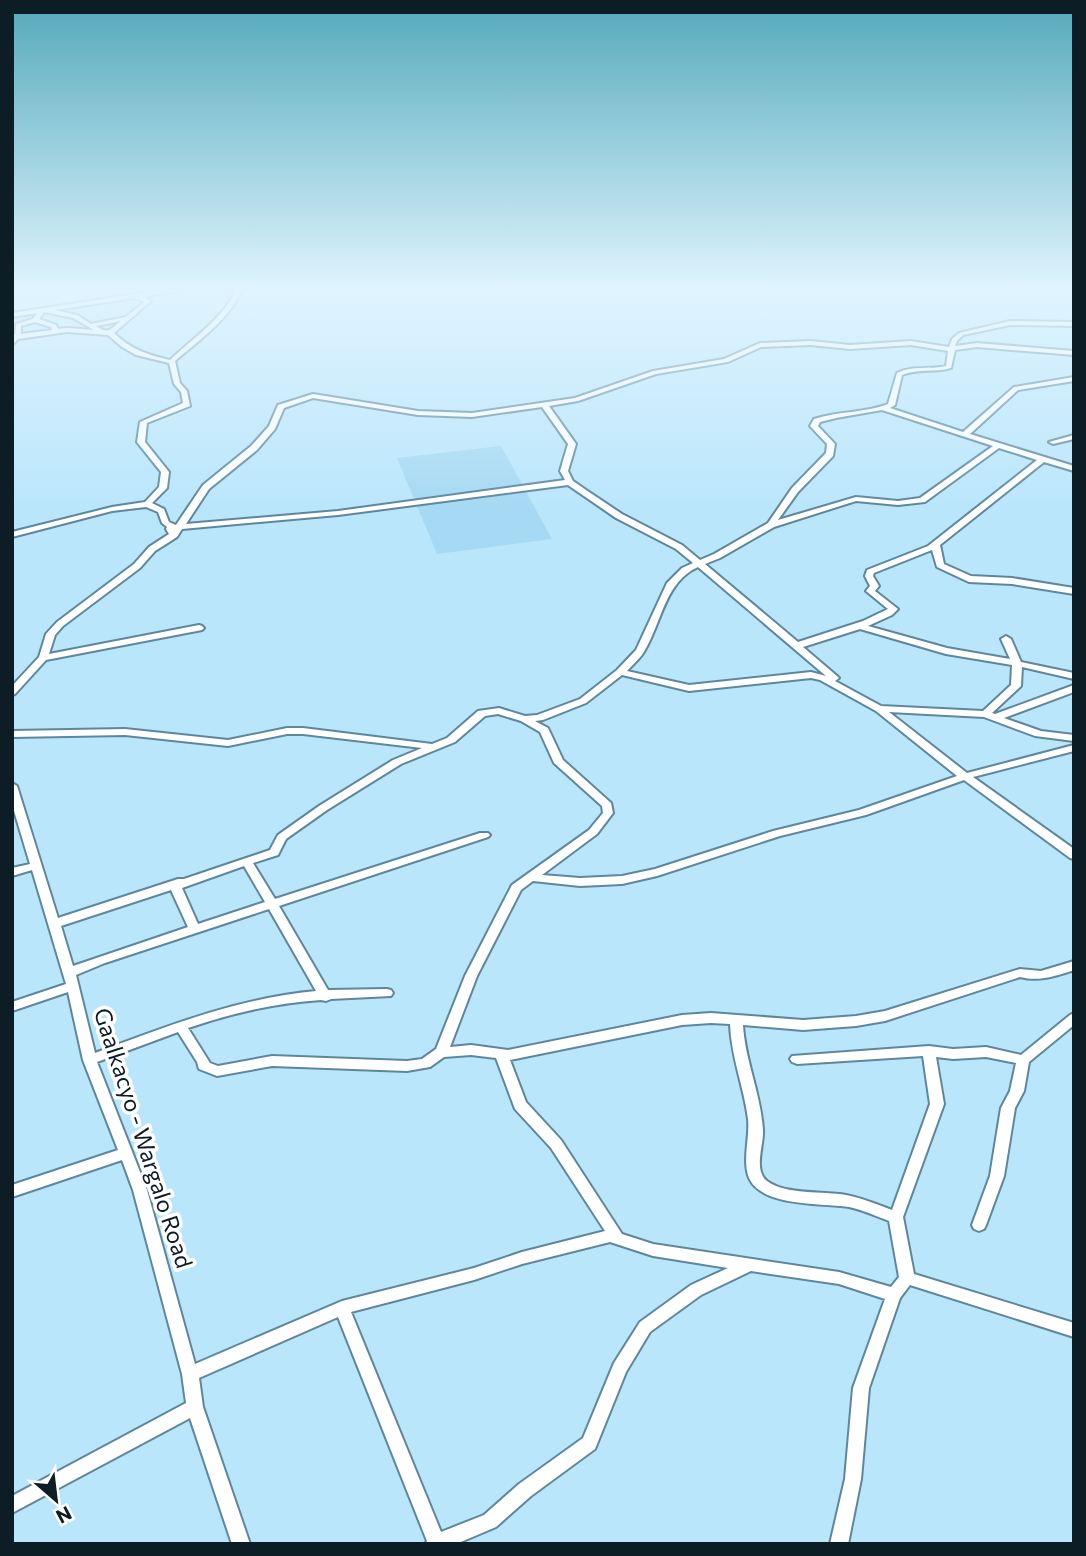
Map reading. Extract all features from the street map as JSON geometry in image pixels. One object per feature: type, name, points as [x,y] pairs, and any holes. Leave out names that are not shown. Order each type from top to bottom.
[{"type":"street","points":[[147,504],[163,488],[165,472],[141,442],[144,422],[187,404],[184,390],[177,384],[172,362]]},
{"type":"street","points":[[12,692],[43,658],[51,634],[60,624],[137,566],[152,548],[176,531],[206,487],[254,448],[272,427],[281,407],[290,402],[313,396],[441,415],[472,415],[545,406],[600,394],[655,372],[721,362]]},
{"type":"street","points":[[884,409],[893,401],[899,374],[914,369],[936,371],[949,366],[950,362]]},
{"type":"street","points":[[965,434],[1017,388],[1074,379]]},
{"type":"street","points":[[545,406],[572,444],[564,471],[570,482],[619,516],[679,547],[850,691],[879,709],[1074,855]]},
{"type":"street","points":[[771,525],[795,490],[830,454],[831,444],[814,426],[817,421],[849,412],[884,409],[1074,469]]},
{"type":"street","points":[[1053,442],[1074,437]]},
{"type":"street","points":[[524,719],[545,715],[583,701],[620,672],[640,651],[671,583],[685,570],[771,525],[856,499],[898,503],[922,500],[997,446]]},
{"type":"street","points":[[796,646],[863,627],[894,609],[872,595],[870,591],[875,586],[869,576],[870,572],[923,552],[1042,460]]},
{"type":"street","points":[[12,535],[112,509],[147,504],[161,511],[166,523],[172,526],[170,529],[176,531],[338,513],[570,482]]},
{"type":"street","points":[[935,544],[940,565],[968,579],[1012,581],[1074,591]]},
{"type":"street","points":[[863,627],[946,651],[1074,676]]},
{"type":"street","points":[[43,658],[199,628]]},
{"type":"street","points":[[985,714],[1016,686],[1017,664],[1006,639]]},
{"type":"street","points":[[620,672],[689,688],[811,675],[850,691]]},
{"type":"street","points":[[998,717],[1024,704],[1049,700],[1074,688]]},
{"type":"street","points":[[879,709],[985,714],[1039,734],[1074,738]]},
{"type":"street","points":[[53,923],[274,852],[286,833],[397,762],[414,753],[438,747],[482,713],[499,711],[524,719],[544,730],[558,761],[607,805],[608,813],[585,838],[516,888],[476,964],[441,1052]]},
{"type":"street","points":[[12,734],[125,732],[228,743],[303,730],[345,738],[438,747]]},
{"type":"street","points":[[529,877],[580,882],[622,880],[657,872],[777,833],[862,813],[966,776],[1074,748]]},
{"type":"street","name":"Gaalkacyo - Wargalo Road","points":[[12,786],[17,822],[35,866],[53,923],[90,1060],[127,1153],[190,1374],[195,1408],[241,1544]]},
{"type":"street","points":[[12,1007],[70,980],[195,930],[484,835]]},
{"type":"street","points":[[247,862],[326,997]]},
{"type":"street","points":[[12,872],[35,866]]},
{"type":"street","points":[[185,882],[176,888],[195,930]]},
{"type":"street","points":[[181,1027],[203,1060],[204,1066],[217,1071],[272,1062],[407,1066],[425,1064],[441,1052],[471,1049],[508,1055],[681,1020],[711,1018],[803,1025],[856,1021],[885,1016],[1020,974],[1049,975],[1074,965]]},
{"type":"street","points":[[90,1060],[239,1008],[274,1001],[353,993],[387,993]]},
{"type":"street","points":[[979,1225],[998,1176],[1008,1108],[1017,1091],[1023,1060],[1074,1018]]},
{"type":"street","points":[[736,1021],[736,1042],[756,1131],[754,1173],[757,1180],[765,1187],[797,1196],[855,1202],[896,1217]]},
{"type":"street","points":[[797,1059],[929,1051],[953,1054],[986,1052],[1023,1060]]},
{"type":"street","points":[[839,1544],[853,1479],[861,1388],[894,1295],[907,1278],[896,1217],[937,1104],[929,1051]]},
{"type":"street","points":[[501,1054],[520,1105],[556,1144],[617,1238]]},
{"type":"street","points":[[12,1191],[127,1153]]},
{"type":"street","points":[[190,1374],[342,1308],[474,1274],[522,1258],[611,1237],[653,1250],[839,1278],[894,1295]]},
{"type":"street","points":[[342,1308],[435,1543],[490,1521],[525,1490],[589,1443],[620,1368],[645,1327],[696,1290],[749,1265]]},
{"type":"street","points":[[907,1278],[1074,1331]]},
{"type":"street","points":[[12,1505],[195,1408]]},
{"type":"shaded area","points":[[501,446],[552,539],[437,554],[397,458]]}]
